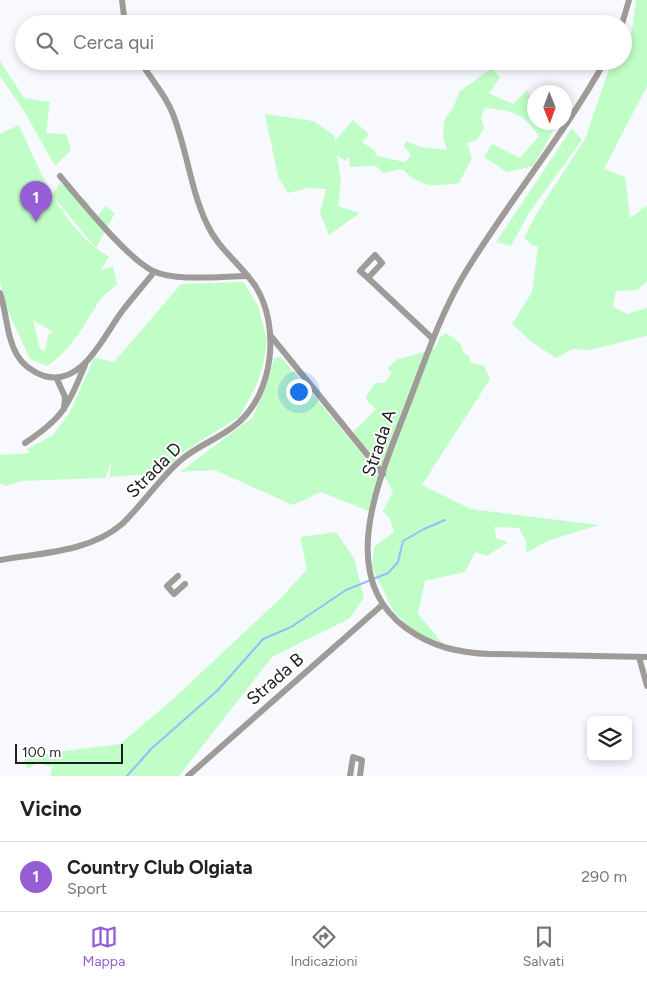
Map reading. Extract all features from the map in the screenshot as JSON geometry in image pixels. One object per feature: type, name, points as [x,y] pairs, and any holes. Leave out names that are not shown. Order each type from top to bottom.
[{"type":"street","points":[[122,0],[124,15]]},
{"type":"street","points":[[625,15],[630,0]]},
{"type":"street","name":"Strada D","points":[[0,560],[83,545],[101,538],[122,524],[180,461],[233,427],[246,415],[262,383],[270,356],[270,335],[264,303],[248,276],[223,249],[206,224],[171,110],[146,70]]},
{"type":"street","name":"Strada A","points":[[599,70],[555,142],[476,256],[450,301],[433,339],[383,474],[368,531],[367,554],[371,580],[381,606],[397,622],[417,636],[452,650],[491,654],[647,657]]},
{"type":"street","points":[[60,176],[138,262],[154,272],[179,276],[248,276]]},
{"type":"street","points":[[25,443],[50,427],[64,411],[68,396],[87,362],[123,310],[154,272]]},
{"type":"street","points":[[368,278],[433,339]]},
{"type":"street","points":[[0,293],[11,342],[18,357],[33,372],[57,379],[76,372],[87,362]]},
{"type":"street","name":"Strada D","points":[[270,335],[383,474]]},
{"type":"street","points":[[57,379],[68,396]]},
{"type":"street","points":[[178,576],[167,586],[174,594],[185,584]]},
{"type":"street","name":"Strada B","points":[[188,776],[381,606]]},
{"type":"street","points":[[639,657],[647,686]]},
{"type":"street","points":[[350,776],[353,758],[362,760],[360,776]]},
{"type":"green space","points":[[636,0],[647,0],[647,86],[604,169],[625,177],[630,218],[647,206],[647,281],[638,290],[616,291],[613,307],[627,314],[647,308],[647,336],[590,350],[573,349],[556,358],[533,343],[512,324],[532,292],[538,247],[532,245],[524,238],[537,213],[585,139],[609,70],[632,70],[632,31]]},
{"type":"green space","points":[[0,61],[24,98],[50,102],[46,133],[66,134],[71,150],[55,166],[24,111],[0,76]]},
{"type":"green space","points":[[489,70],[494,70],[500,78],[489,93],[513,104],[527,90],[527,122],[516,114],[485,108],[481,117],[484,128],[477,140],[467,143],[472,158],[459,183],[429,185],[416,180],[402,169],[383,173],[376,166],[350,167],[349,157],[345,161],[337,155],[341,181],[338,206],[360,213],[329,235],[320,213],[326,189],[308,188],[288,193],[278,177],[265,114],[313,121],[334,135],[335,141],[353,120],[369,134],[362,142],[373,149],[377,156],[405,162],[411,155],[404,146],[406,141],[420,147],[447,150],[443,137],[444,120],[453,108],[460,91]]},
{"type":"green space","points":[[19,125],[45,180],[66,216],[78,231],[109,257],[101,270],[113,266],[117,284],[102,298],[71,344],[56,360],[47,366],[30,359],[8,311],[0,281],[0,134]],"holes":[[[33,320],[53,332],[48,335],[45,351],[40,349]]]},
{"type":"green space","points":[[572,128],[582,140],[529,213],[511,246],[496,242]]},
{"type":"green space","points":[[534,130],[554,130],[533,166],[507,172],[484,157],[492,144],[520,158],[539,136]]},
{"type":"green space","points":[[60,183],[88,202],[95,219],[105,206],[115,213],[96,248],[52,195]]},
{"type":"green space","points":[[244,282],[258,306],[267,340],[263,366],[255,388],[239,417],[180,454],[166,473],[110,477],[111,463],[105,478],[21,481],[7,486],[0,484],[0,455],[30,453],[27,449],[53,435],[69,414],[94,358],[114,362],[181,284]]},
{"type":"green space","points":[[446,333],[460,343],[464,353],[470,357],[470,362],[484,366],[490,379],[422,485],[471,509],[599,525],[547,541],[526,553],[526,541],[519,528],[494,527],[496,538],[508,542],[487,556],[475,552],[465,572],[425,581],[418,614],[444,645],[415,632],[393,611],[372,567],[374,547],[394,532],[390,519],[383,511],[393,491],[383,474],[351,434],[376,409],[367,401],[366,396],[375,383],[384,383],[392,373],[387,368],[398,359],[435,349],[440,337]]},
{"type":"green space","points":[[281,357],[382,477],[371,512],[321,492],[293,505],[215,470],[180,472],[253,417],[268,381],[274,358]]},
{"type":"green space","points":[[336,532],[354,558],[364,598],[349,619],[272,657],[179,776],[53,776],[50,775],[54,762],[51,767],[37,762],[29,769],[24,763],[26,756],[120,744],[172,700],[284,595],[307,569],[300,537]]},
{"type":"waterway","points":[[127,776],[151,749],[218,690],[263,639],[291,627],[346,590],[388,573],[398,562],[403,541],[445,520]]},
{"type":"place","name":"Country Club Olgiata","points":[[36,222]]}]
